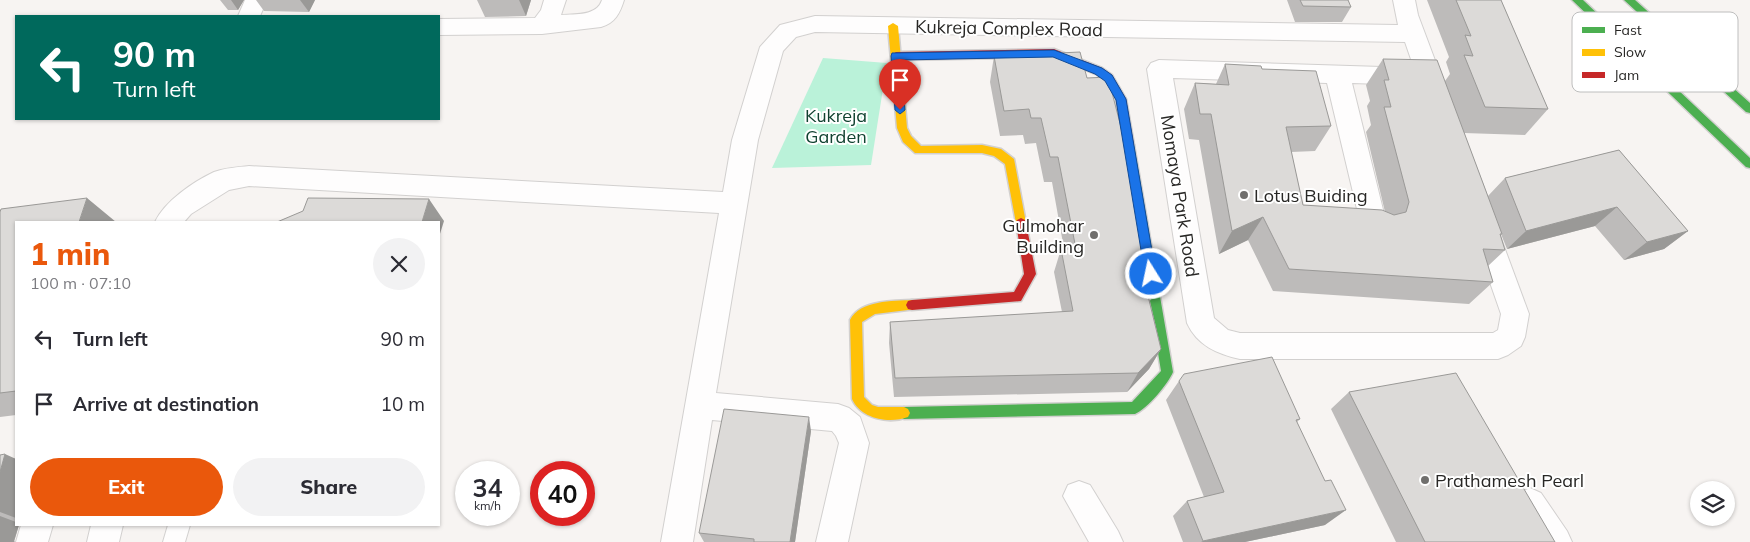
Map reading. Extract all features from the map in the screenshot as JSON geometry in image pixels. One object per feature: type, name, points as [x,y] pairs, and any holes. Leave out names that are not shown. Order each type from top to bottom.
[{"type":"street","points":[[249,15],[256,0]]},
{"type":"street","points":[[542,26],[552,11],[556,0]]},
{"type":"street","points":[[440,27],[542,26],[601,19],[610,10],[613,0]]},
{"type":"street","points":[[1404,0],[1406,15],[1443,113]]},
{"type":"street","points":[[1577,0],[1590,12]]},
{"type":"street","points":[[1629,0],[1642,12]]},
{"type":"street","name":"Kukreja Complex Road","points":[[676,542],[745,140],[772,47],[788,32],[815,24],[1413,34]]},
{"type":"street","points":[[894,26],[896,56],[902,128],[907,139],[919,150],[982,149],[997,152],[1010,162],[1030,274],[1018,298],[878,307],[864,312],[856,320],[858,399],[866,409],[879,414],[1135,408],[1154,389],[1167,372],[1121,99],[1116,88],[1099,71],[1054,53],[896,56]]},
{"type":"street","name":"Momaya Park Road","points":[[1337,72],[1159,69],[1201,323],[1214,338],[1224,343],[1240,346],[1498,346],[1511,338],[1515,314],[1476,204]]},
{"type":"street","points":[[1374,226],[1337,72],[1430,76]]},
{"type":"street","points":[[1674,92],[1750,164]]},
{"type":"street","points":[[1731,92],[1750,109]]},
{"type":"street","points":[[169,221],[182,206],[223,180],[249,176],[733,203]]},
{"type":"street","points":[[699,405],[838,418],[849,427],[854,443],[832,542]]},
{"type":"street","points":[[1513,478],[1556,542]]},
{"type":"street","points":[[1079,496],[1107,542]]},
{"type":"street","points":[[32,542],[37,526]]},
{"type":"street","points":[[103,542],[107,526]]},
{"type":"lane","points":[[174,542],[179,526]]},
{"type":"green space","name":"Kukreja Garden","points":[[823,58],[887,63],[871,165],[772,168]]},
{"type":"building","points":[[1300,0],[1348,0],[1351,7],[1303,6]]},
{"type":"building","points":[[1456,0],[1501,0],[1548,109],[1485,107],[1464,55],[1473,56],[1465,35],[1471,36]]},
{"type":"building","name":"Gulmohar Building","points":[[1080,52],[1087,78],[1108,77],[1131,166],[1138,208],[1134,206],[1153,295],[1148,296],[1161,349],[1138,373],[895,378],[890,322],[1073,311],[1061,249],[1076,249],[1058,157],[1050,157],[1041,118],[1031,118],[1029,109],[1004,111],[994,56]]},
{"type":"building","points":[[1383,59],[1437,60],[1502,234],[1500,234],[1505,250],[1483,249],[1493,282],[1289,269],[1263,217],[1232,231],[1211,114],[1200,114],[1195,83],[1229,85],[1225,64],[1261,66],[1262,69],[1316,71],[1331,126],[1286,127],[1303,205],[1382,210],[1394,215],[1406,212],[1409,202],[1384,107],[1391,107],[1384,80],[1389,80]]},
{"type":"building","points":[[1619,150],[1688,231],[1647,242],[1617,207],[1526,231],[1505,178]]},
{"type":"building","points":[[87,198],[79,221],[15,221],[15,391],[0,393],[0,212],[1,209]]},
{"type":"building","points":[[308,198],[429,199],[422,221],[279,221],[303,211]]},
{"type":"building","points":[[1272,357],[1300,419],[1296,420],[1325,481],[1331,480],[1346,510],[1203,541],[1187,501],[1224,492],[1179,381],[1184,374]]},
{"type":"building","name":"Prathamesh Pearl","points":[[1456,373],[1555,542],[1425,542],[1349,392]]},
{"type":"building","points":[[724,409],[809,417],[790,542],[754,542],[754,539],[699,533]]},
{"type":"building","points":[[5,454],[0,472],[0,455]]},
{"type":"traffic: fast","points":[[1577,0],[1590,12]]},
{"type":"traffic: fast","points":[[1629,0],[1642,12]]},
{"type":"traffic: fast","points":[[1674,92],[1750,164]]},
{"type":"traffic: fast","points":[[1731,92],[1750,109]]},
{"type":"traffic: fast","points":[[904,413],[1135,408],[1154,389],[1167,372],[1129,145]]},
{"type":"traffic: slow","points":[[893,26],[902,128],[907,139],[919,150],[982,149],[997,152],[1010,162],[1021,223]]},
{"type":"traffic: slow","points":[[904,413],[884,414],[873,412],[858,399],[856,320],[868,311],[875,309],[912,305]]},
{"type":"traffic: jam","points":[[896,56],[1054,53],[1099,71],[1109,78],[1121,99],[1129,145]]},
{"type":"traffic: jam","points":[[912,305],[1017,297],[1030,274],[1021,223]]},
{"type":"place","name":"Lotus Buiding","points":[[1244,195]]},
{"type":"place","name":"Gulmohar Building","points":[[1094,235]]},
{"type":"place","name":"Prathamesh Pearl","points":[[1425,480]]},
{"type":"route","points":[[900,110],[896,56],[1054,53],[1099,71],[1116,88],[1121,99],[1151,274]]}]
